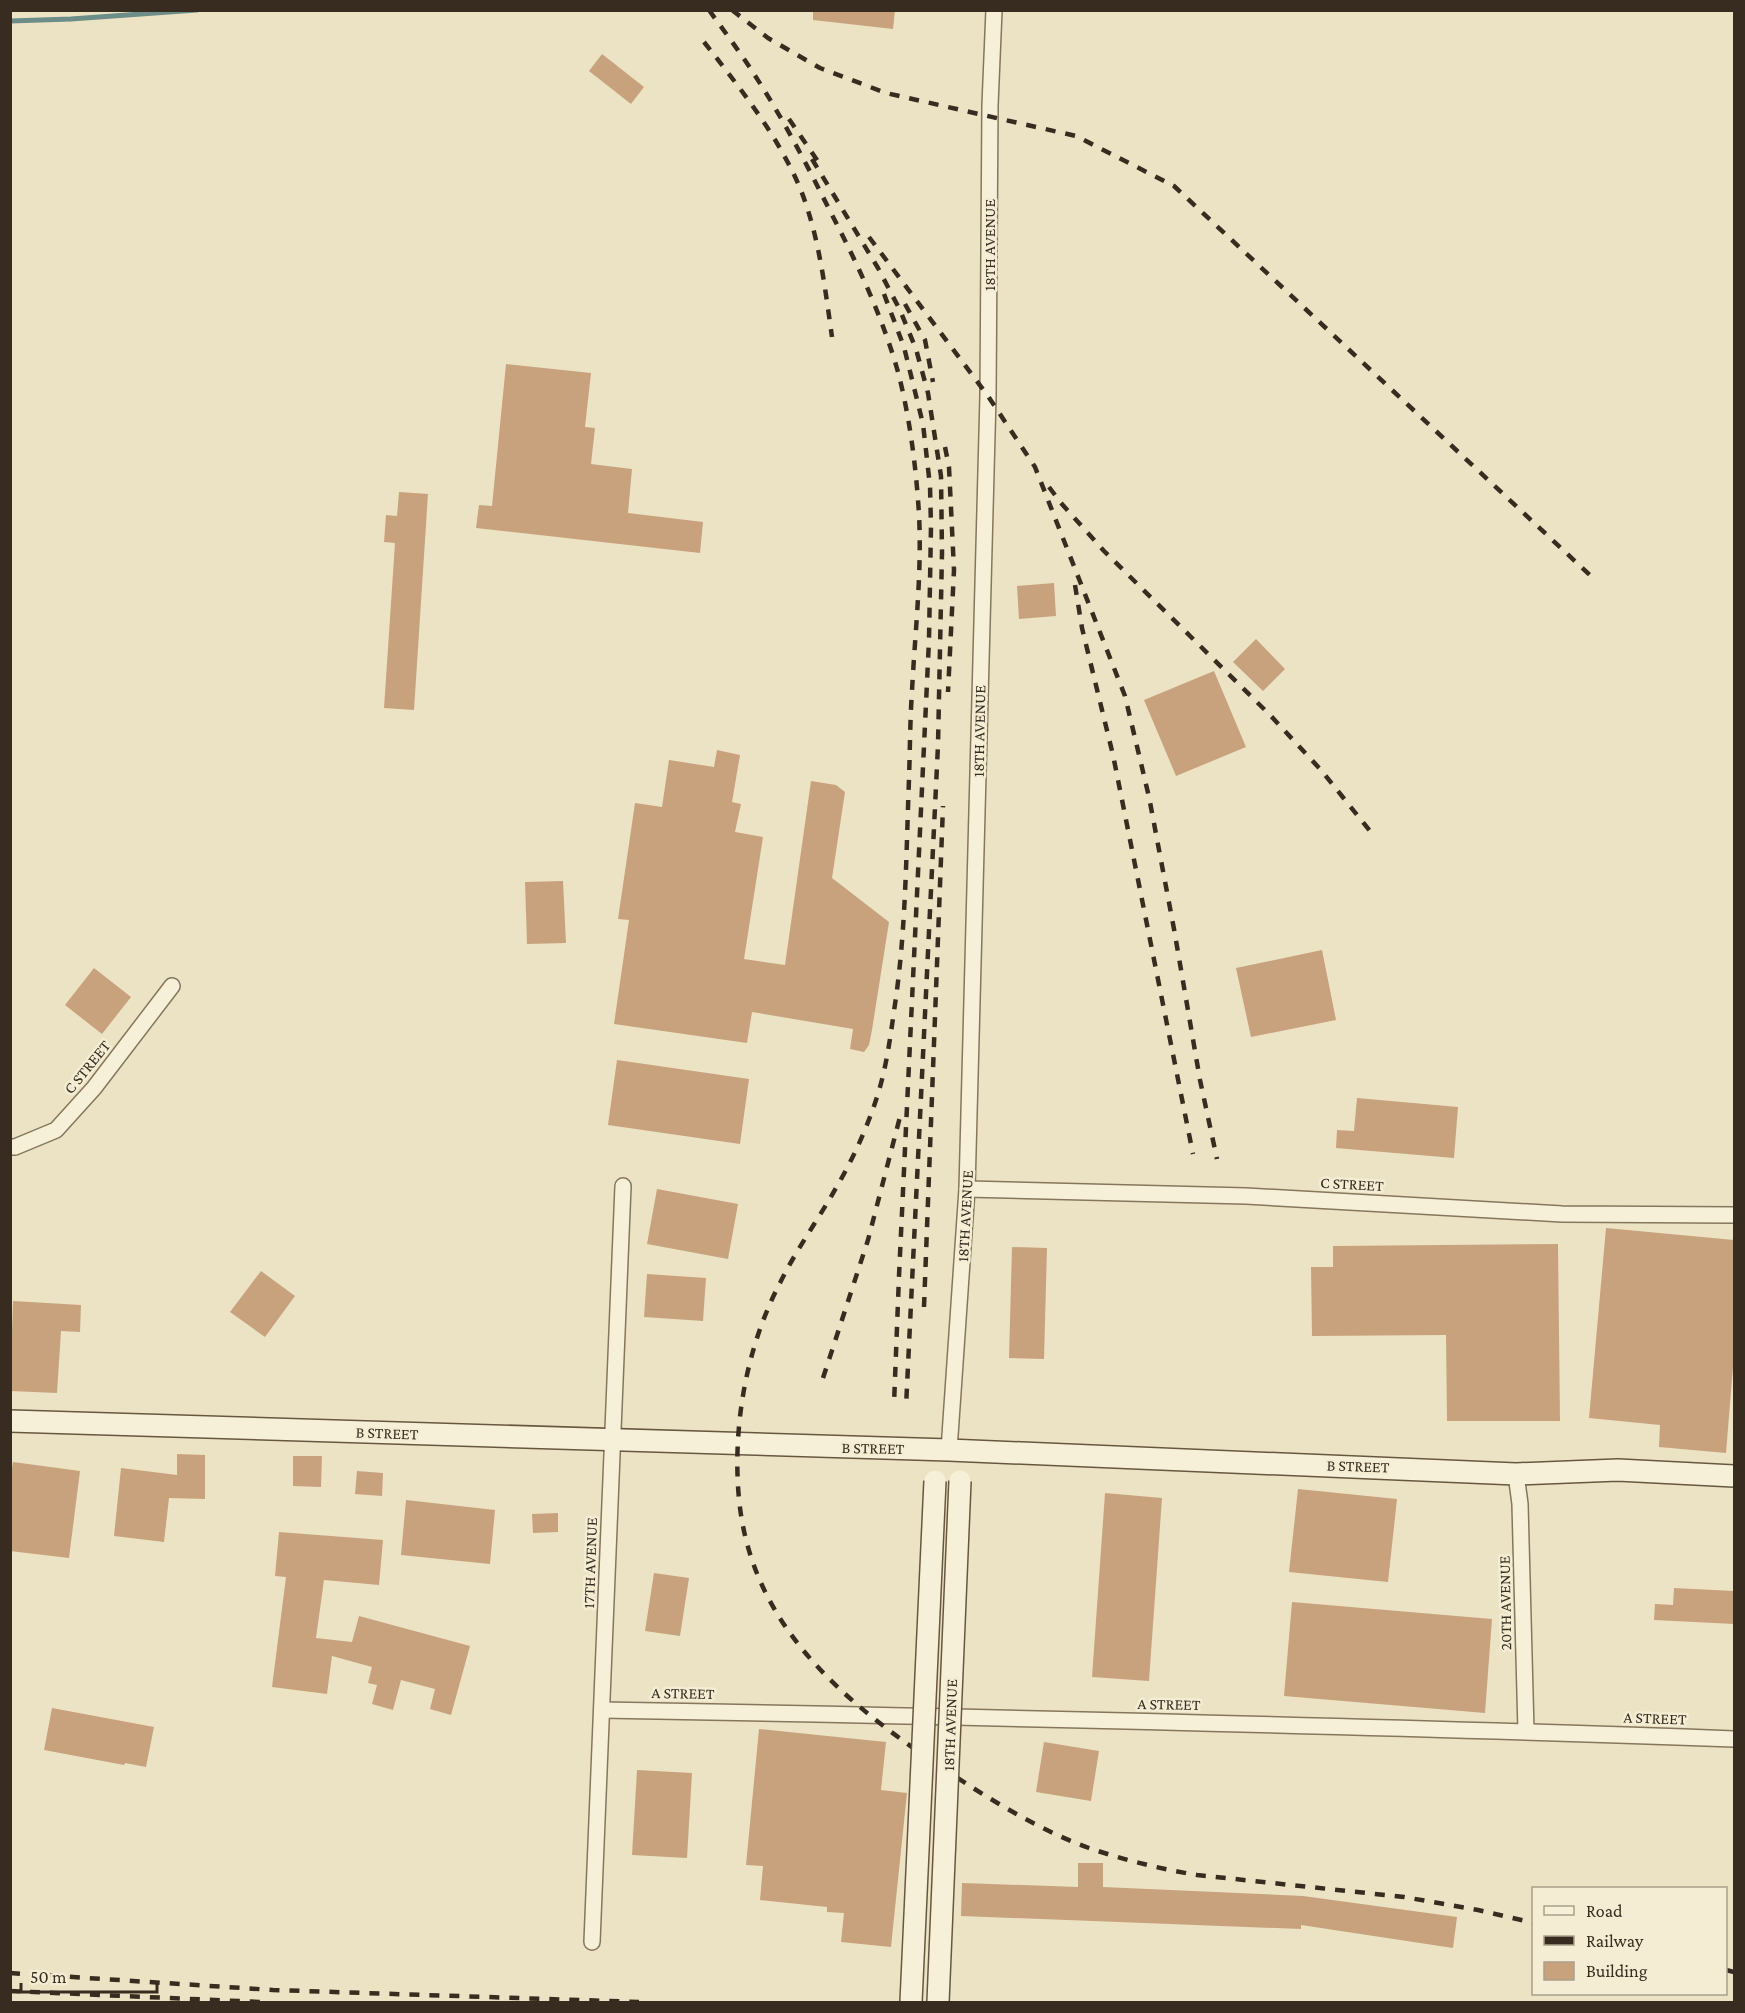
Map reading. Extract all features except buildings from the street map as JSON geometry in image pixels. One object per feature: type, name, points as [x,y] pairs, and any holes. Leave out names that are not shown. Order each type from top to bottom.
[{"type":"street","name":"18TH AVENUE","points":[[911,2002],[935,1481],[949,1450],[967,1189],[988,396],[990,105],[994,10]]},
{"type":"street","name":"C STREET","points":[[10,1147],[56,1130],[94,1088],[172,986]]},
{"type":"street","name":"17TH AVENUE","points":[[592,1942],[623,1186]]},
{"type":"street","name":"C STREET","points":[[967,1189],[1246,1196],[1562,1214],[1734,1215]]},
{"type":"street","name":"B STREET","points":[[10,1421],[949,1450],[1516,1474],[1618,1470],[1734,1476]]},
{"type":"street","name":"18TH AVENUE","points":[[938,2002],[960,1481],[949,1450]]},
{"type":"street","name":"20TH AVENUE","points":[[1516,1474],[1521,1504],[1526,1731]]},
{"type":"street","name":"A STREET","points":[[602,1710],[1526,1731],[1734,1739]]},
{"type":"waterway","points":[[10,21],[197,10]]},
{"type":"railway","points":[[709,10],[749,66],[784,123],[868,289],[892,351],[906,407],[916,478],[920,536],[903,924],[889,1044],[877,1097],[859,1143],[842,1177],[780,1283],[759,1331],[752,1356],[741,1408],[737,1460],[744,1531],[757,1572],[775,1610],[798,1644],[825,1675],[856,1704],[890,1731],[964,1782],[1026,1819],[1068,1840],[1143,1864],[1183,1873],[1404,1897],[1532,1923]]},
{"type":"railway","points":[[732,10],[768,38],[820,68],[886,93],[1076,136],[1174,186],[1593,578]]},
{"type":"railway","points":[[704,42],[769,130],[800,188],[817,243],[832,337]]},
{"type":"railway","points":[[789,119],[819,163]]},
{"type":"railway","points":[[812,159],[878,268],[900,310],[916,349],[928,393],[941,476],[942,553],[938,745],[906,1407]]},
{"type":"railway","points":[[869,237],[988,396],[1035,467],[1125,696],[1149,797],[1200,1080],[1217,1159]]},
{"type":"railway","points":[[884,294],[904,347],[923,424],[930,486],[931,526],[929,640],[894,1404]]},
{"type":"railway","points":[[905,304],[925,340],[933,382]]},
{"type":"railway","points":[[945,447],[949,467],[954,570],[948,692]]},
{"type":"railway","points":[[1049,487],[1104,551],[1270,715],[1321,770],[1370,831]]},
{"type":"railway","points":[[1075,585],[1082,628],[1113,755],[1193,1154]]},
{"type":"railway","points":[[924,1307],[943,806]]},
{"type":"railway","points":[[823,1378],[868,1240],[901,1113]]},
{"type":"railway","points":[[1727,1970],[1734,1972]]},
{"type":"railway","points":[[10,1973],[273,1990],[639,2002]]},
{"type":"railway","points":[[10,1991],[261,2002]]}]
